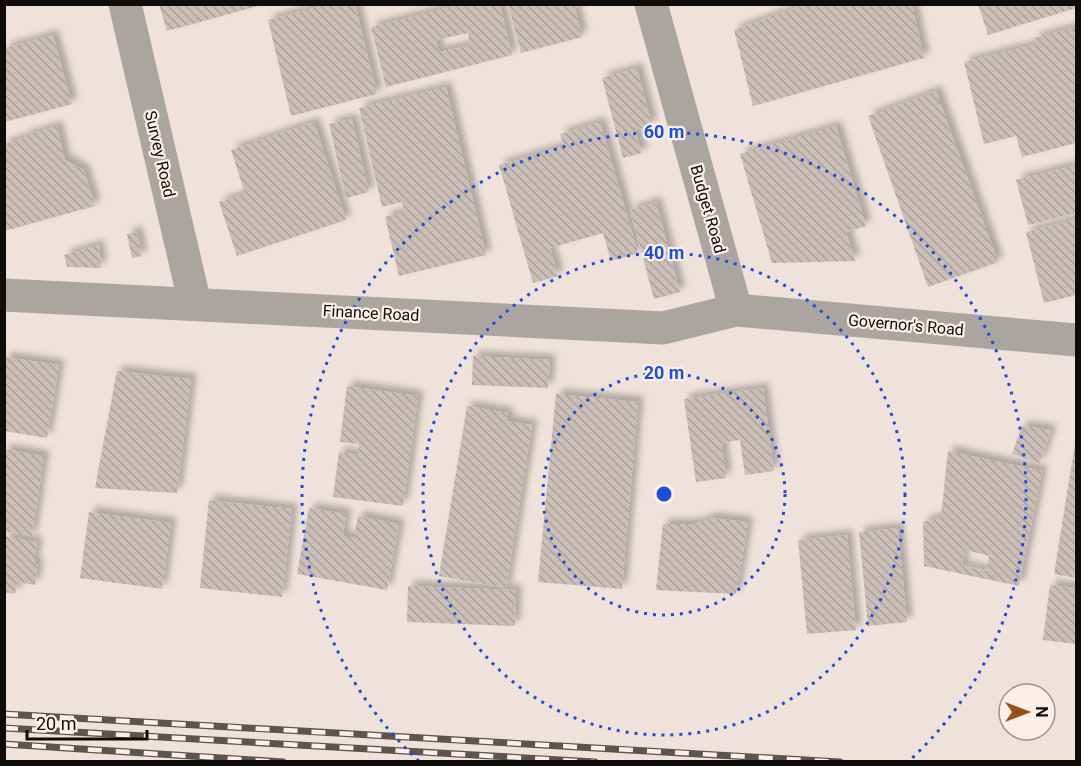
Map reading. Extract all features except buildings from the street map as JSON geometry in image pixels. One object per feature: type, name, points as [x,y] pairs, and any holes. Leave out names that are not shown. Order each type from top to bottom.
[{"type":"street","name":"Survey Road","points":[[125,4],[195,304]]},
{"type":"street","name":"Budget Road","points":[[651,4],[736,310]]},
{"type":"street","name":"Finance Road","points":[[4,295],[663,328],[736,310]]},
{"type":"street","name":"Governor's Road","points":[[736,310],[1077,340]]},
{"type":"railway","points":[[4,714],[840,762]]},
{"type":"railway","points":[[4,728],[595,762]]},
{"type":"railway","points":[[4,744],[283,762]]}]
